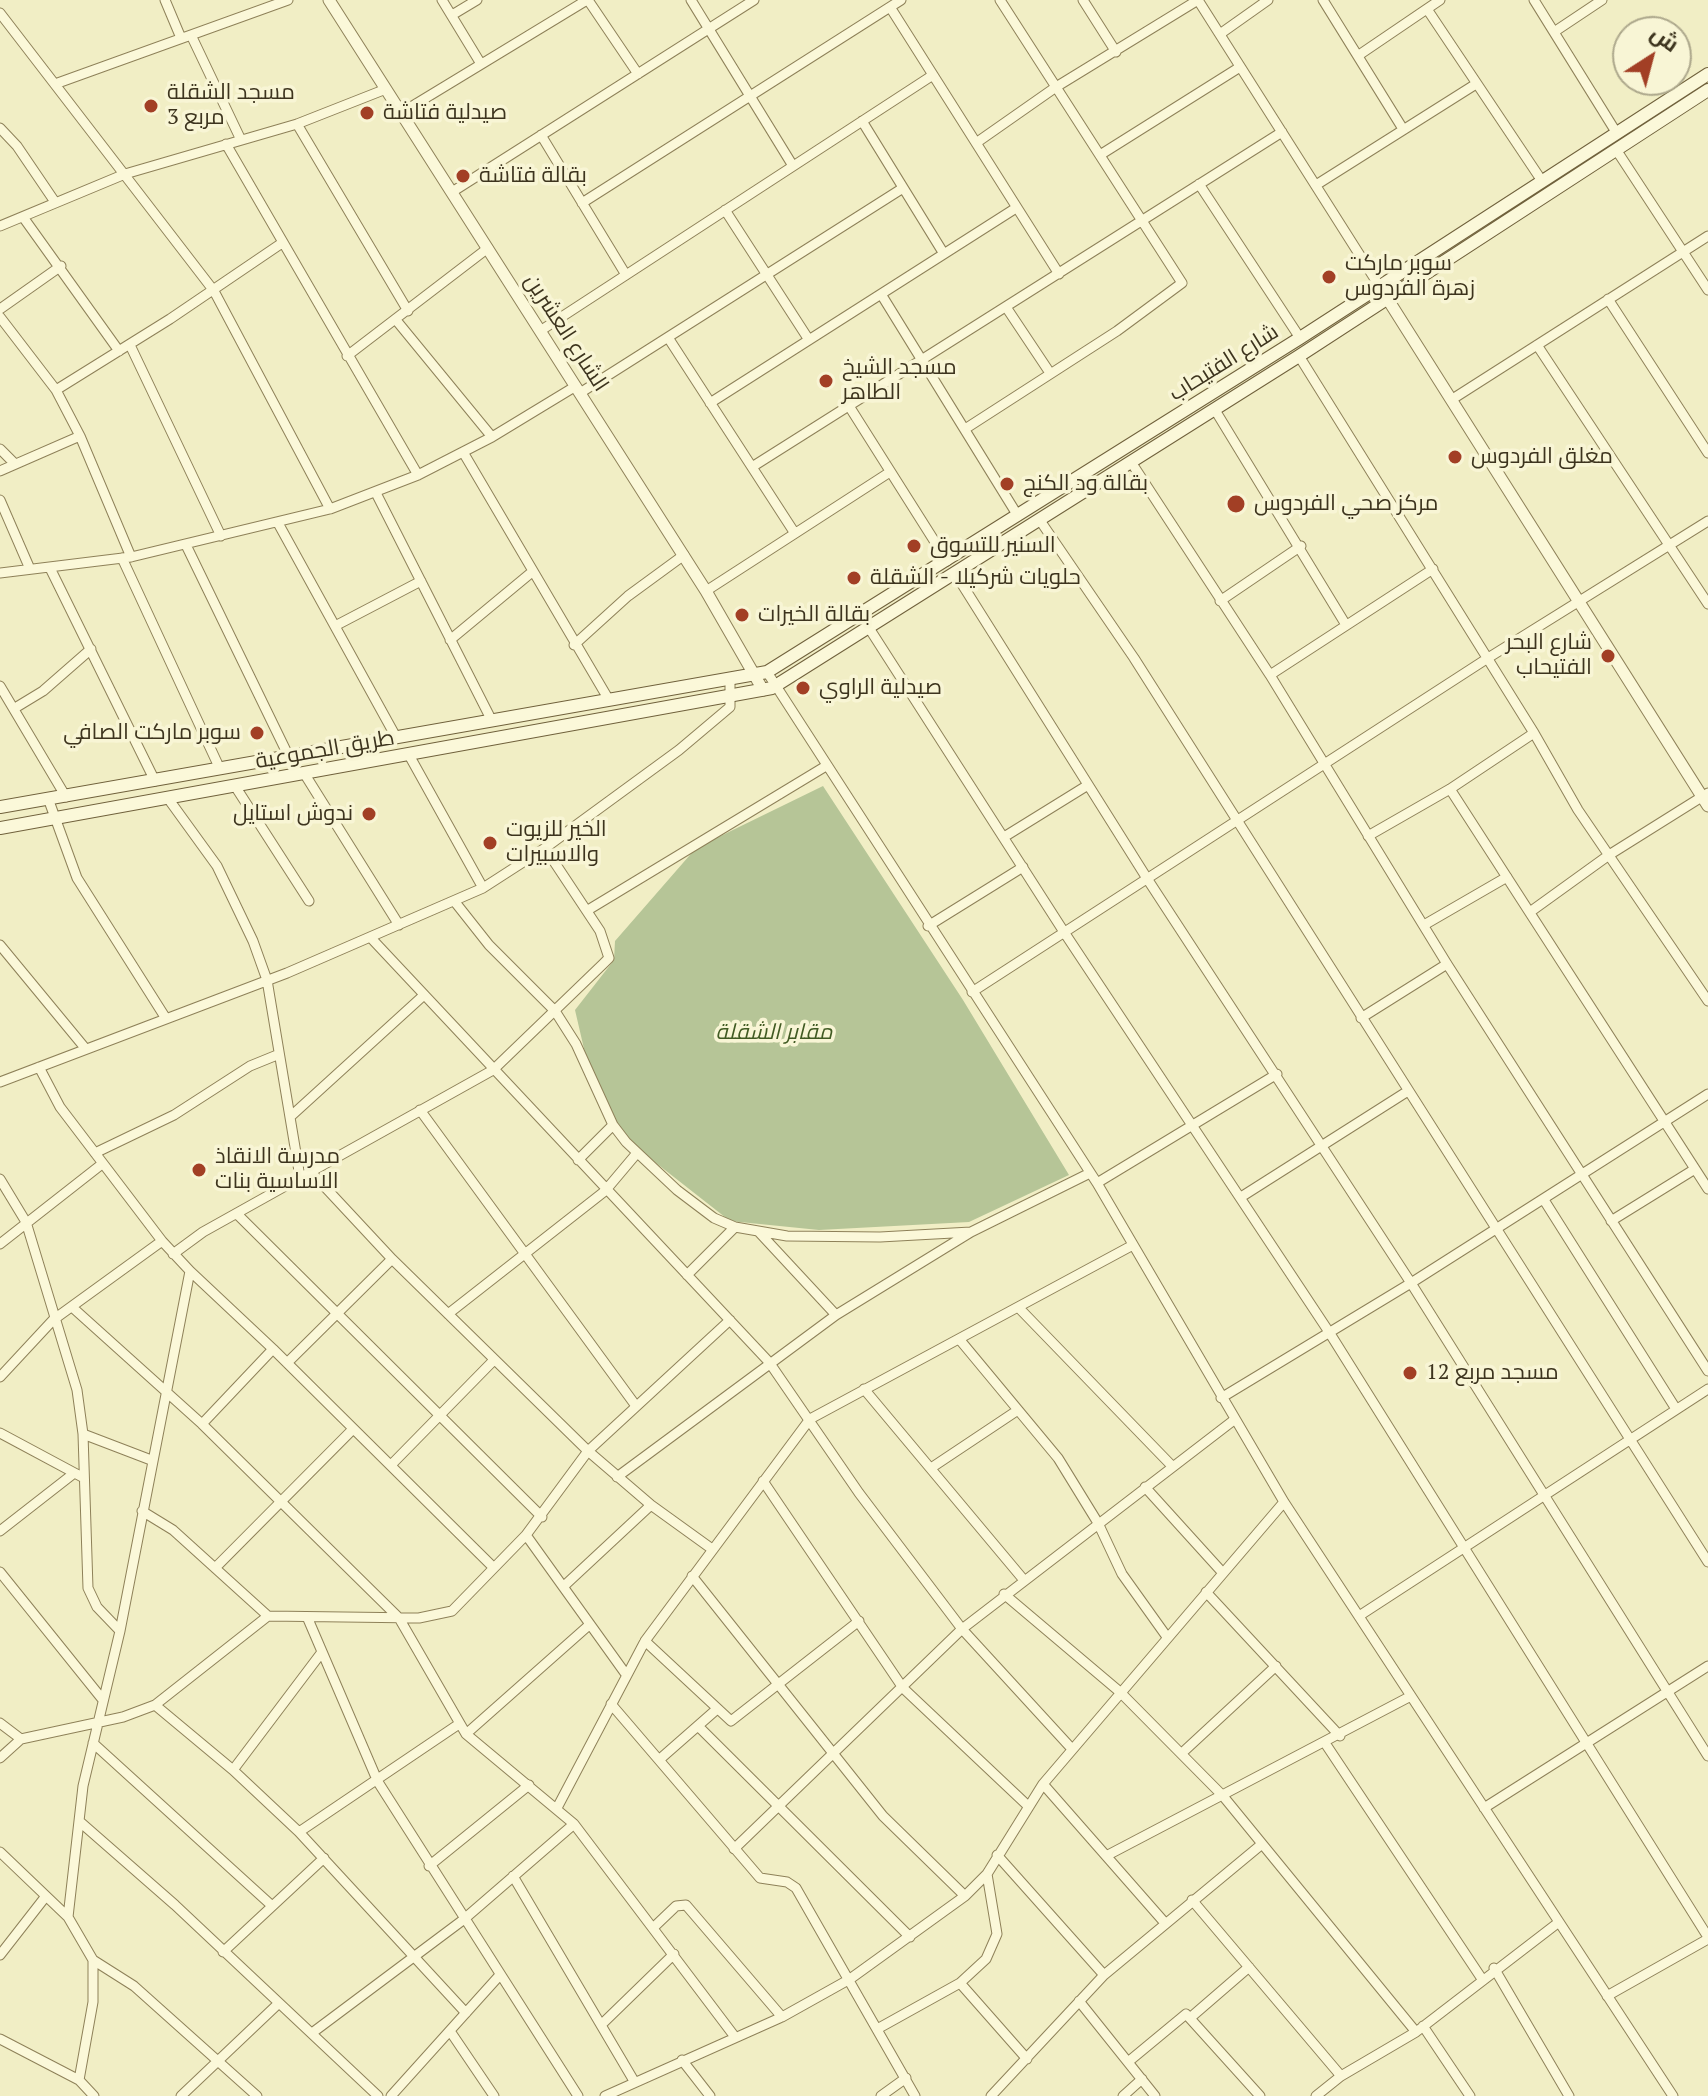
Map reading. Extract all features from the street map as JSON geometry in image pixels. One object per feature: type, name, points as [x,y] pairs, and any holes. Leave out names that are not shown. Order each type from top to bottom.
[{"type":"main road","name":"شارع الفتيحاب","points":[[761,673],[947,561],[1300,338],[1708,74]]},
{"type":"main road","name":"شارع الفتيحاب","points":[[770,688],[1215,410],[1708,90]]},
{"type":"main road","name":"طريق الجموعية","points":[[0,807],[49,801],[491,719],[761,673]]},
{"type":"main road","name":"طريق الجموعية","points":[[0,828],[770,688]]},
{"type":"street","points":[[165,0],[241,140]]},
{"type":"street","points":[[55,84],[288,0]]},
{"type":"street","name":"الشارع العشرين","points":[[329,0],[770,688]]},
{"type":"street","points":[[442,0],[481,64]]},
{"type":"street","points":[[452,15],[477,0]]},
{"type":"street","points":[[401,113],[587,0],[638,74]]},
{"type":"street","points":[[691,0],[793,166]]},
{"type":"street","points":[[452,192],[754,0]]},
{"type":"street","points":[[582,203],[901,0]]},
{"type":"street","points":[[965,429],[1182,283],[1000,0]]},
{"type":"street","points":[[1083,0],[1116,52]]},
{"type":"street","points":[[976,143],[1056,87],[1198,0],[1706,799],[1609,855],[1530,912]]},
{"type":"street","points":[[1220,34],[1268,0]]},
{"type":"street","points":[[1323,0],[1403,129]]},
{"type":"street","points":[[1359,55],[1440,0]]},
{"type":"street","points":[[1534,0],[1616,132]]},
{"type":"street","points":[[1554,32],[1602,0]]},
{"type":"street","points":[[890,7],[1059,274]]},
{"type":"street","points":[[1427,9],[1542,181]]},
{"type":"street","points":[[0,13],[214,291],[330,509]]},
{"type":"street","points":[[1100,155],[1240,67]]},
{"type":"street","points":[[540,331],[933,75]]},
{"type":"street","points":[[1316,185],[1476,84]]},
{"type":"street","points":[[0,226],[125,174],[297,124],[386,89]]},
{"type":"street","points":[[862,121],[944,254]]},
{"type":"street","points":[[297,124],[408,311]]},
{"type":"street","points":[[0,128],[17,146],[55,202]]},
{"type":"street","points":[[752,467],[1282,132]]},
{"type":"street","points":[[541,135],[626,275]]},
{"type":"street","points":[[226,144],[418,475]]},
{"type":"street","points":[[1617,151],[1708,290]]},
{"type":"street","points":[[1199,184],[1300,338]]},
{"type":"street","points":[[0,573],[126,557],[186,545],[330,509],[376,493],[492,437],[669,339],[903,188]]},
{"type":"street","points":[[710,403],[1016,208]]},
{"type":"street","points":[[725,210],[809,340]]},
{"type":"street","points":[[23,217],[119,351]]},
{"type":"street","points":[[1451,400],[1708,236]]},
{"type":"street","points":[[56,390],[214,291],[282,243]]},
{"type":"street","points":[[347,356],[488,248]]},
{"type":"street","points":[[0,309],[61,266]]},
{"type":"street","points":[[881,294],[1018,516]]},
{"type":"street","points":[[1608,299],[1708,453]]},
{"type":"street","points":[[1006,307],[1050,373]]},
{"type":"street","points":[[0,317],[56,390],[80,436],[126,557],[220,769]]},
{"type":"street","points":[[396,320],[492,437]]},
{"type":"street","points":[[669,339],[794,532]]},
{"type":"street","points":[[130,345],[221,536]]},
{"type":"street","points":[[1537,345],[1708,604]]},
{"type":"street","points":[[1299,356],[1488,658],[1578,810],[1708,1001]]},
{"type":"street","points":[[849,406],[947,561]]},
{"type":"street","points":[[1215,410],[1301,546],[1346,625]]},
{"type":"street","points":[[0,471],[80,436]]},
{"type":"street","points":[[0,449],[15,464]]},
{"type":"street","points":[[463,452],[609,700]]},
{"type":"street","points":[[1131,462],[1270,675],[1447,964],[1708,1371]]},
{"type":"street","points":[[706,591],[890,472]]},
{"type":"street","points":[[376,493],[491,719]]},
{"type":"street","points":[[0,500],[30,569]]},
{"type":"street","points":[[1039,519],[1237,820],[1708,1562]]},
{"type":"street","points":[[972,992],[1488,658],[1708,521]]},
{"type":"street","points":[[278,523],[396,737]]},
{"type":"street","points":[[186,545],[289,757]]},
{"type":"street","points":[[1220,601],[1301,546]]},
{"type":"street","points":[[574,645],[628,596],[684,555]]},
{"type":"street","points":[[50,568],[155,781]]},
{"type":"street","points":[[1270,675],[1433,569]]},
{"type":"street","points":[[450,640],[532,572]]},
{"type":"street","points":[[955,573],[1148,880],[1411,1283],[1708,1756]]},
{"type":"street","points":[[335,626],[421,581]]},
{"type":"street","points":[[869,628],[1064,932],[1329,1332],[1708,1938],[1607,1996]]},
{"type":"street","points":[[15,708],[43,691],[91,649]]},
{"type":"street","points":[[0,1082],[267,980],[483,888],[545,848],[679,750],[730,707],[730,679]]},
{"type":"street","points":[[0,686],[66,797]]},
{"type":"street","points":[[770,688],[826,766],[1097,1183],[1284,1502],[1673,2096]]},
{"type":"street","points":[[1368,836],[1450,789],[1534,733]]},
{"type":"street","points":[[409,755],[483,888]]},
{"type":"street","points":[[588,910],[826,766]]},
{"type":"street","points":[[304,773],[399,925]]},
{"type":"street","points":[[1004,837],[1088,785]]},
{"type":"street","points":[[235,786],[309,901]]},
{"type":"street","points":[[1450,789],[1708,1189]]},
{"type":"street","points":[[167,797],[217,866],[253,941],[267,980],[277,1055],[300,1177]]},
{"type":"street","points":[[49,801],[67,854],[88,898],[165,1017]]},
{"type":"street","points":[[173,1254],[310,1171],[493,1070],[609,958],[605,942],[588,910],[545,848]]},
{"type":"street","points":[[928,926],[1023,867]]},
{"type":"street","points":[[1424,925],[1507,877]]},
{"type":"street","points":[[455,902],[489,945],[555,1011],[576,1044],[613,1125],[637,1153],[677,1190],[714,1218],[735,1227],[787,1236],[880,1237],[971,1232]]},
{"type":"street","points":[[371,938],[605,1191],[769,1362],[859,1493],[962,1629],[1072,1749]]},
{"type":"street","points":[[0,945],[85,1048]]},
{"type":"street","points":[[1361,1018],[1447,964]]},
{"type":"street","points":[[290,1117],[424,995]]},
{"type":"street","points":[[95,1153],[182,1110],[250,1066],[277,1055]]},
{"type":"street","points":[[39,1067],[52,1095],[173,1254],[494,1568]]},
{"type":"street","points":[[1097,1183],[1277,1074]]},
{"type":"street","points":[[1241,1197],[1408,1091]]},
{"type":"street","points":[[1221,1398],[1544,1200],[1708,1094]]},
{"type":"street","points":[[420,1110],[636,1406]]},
{"type":"street","points":[[578,1160],[613,1125]]},
{"type":"street","points":[[448,1314],[605,1191],[637,1153]]},
{"type":"street","points":[[0,1244],[102,1164]]},
{"type":"street","points":[[1611,1221],[1695,1169]]},
{"type":"street","points":[[310,1171],[493,1361],[588,1451],[651,1505],[712,1549]]},
{"type":"street","points":[[617,1477],[836,1315],[971,1232],[1090,1173]]},
{"type":"street","points":[[0,1179],[26,1222],[53,1320],[77,1390],[83,1434],[88,1588],[97,1607],[120,1631]]},
{"type":"street","points":[[1544,1200],[1676,1409]]},
{"type":"street","points":[[237,1214],[542,1517]]},
{"type":"street","points":[[687,1275],[735,1227]]},
{"type":"street","points":[[758,1231],[836,1315]]},
{"type":"street","points":[[0,1377],[53,1320],[162,1241]]},
{"type":"street","points":[[557,1808],[625,1673],[645,1641],[810,1419],[1133,1245]]},
{"type":"street","points":[[287,1363],[392,1259]]},
{"type":"street","points":[[68,1917],[83,1786],[120,1631],[190,1271]]},
{"type":"street","points":[[72,1307],[282,1500],[399,1618],[466,1734],[574,1824],[735,2037]]},
{"type":"street","points":[[1018,1307],[1172,1466]]},
{"type":"street","points":[[142,1511],[162,1521],[268,1616],[308,1619],[437,1617],[452,1611],[526,1535],[588,1451],[730,1320]]},
{"type":"street","points":[[960,1340],[1058,1458],[1098,1523],[1122,1574],[1167,1637]]},
{"type":"street","points":[[202,1424],[273,1349]]},
{"type":"street","points":[[391,1465],[493,1361]]},
{"type":"street","points":[[864,1389],[1023,1579]]},
{"type":"street","points":[[1359,1616],[1708,1389]]},
{"type":"street","points":[[931,1468],[1018,1410]]},
{"type":"street","points":[[734,1849],[962,1629],[1023,1579],[1234,1420]]},
{"type":"street","points":[[215,1568],[353,1429]]},
{"type":"street","points":[[0,1433],[84,1478]]},
{"type":"street","points":[[83,1434],[151,1460]]},
{"type":"street","points":[[0,1531],[73,1474]]},
{"type":"street","points":[[763,1481],[903,1688],[1027,1805]]},
{"type":"street","points":[[1145,1487],[1222,1572]]},
{"type":"street","points":[[605,2096],[782,2017],[850,1979],[965,1896],[987,1874],[1027,1805],[1043,1784],[1284,1502]]},
{"type":"street","points":[[564,1586],[651,1505]]},
{"type":"street","points":[[526,1535],[564,1586],[588,1626],[625,1673]]},
{"type":"street","points":[[692,1576],[778,1682],[832,1756],[883,1816],[965,1896]]},
{"type":"street","points":[[2,1578],[103,1700]]},
{"type":"street","points":[[1206,1592],[1340,1736]]},
{"type":"street","points":[[1004,1594],[1120,1692],[1223,1796],[1419,2029],[1467,2095]]},
{"type":"street","points":[[0,1758],[21,1739],[99,1722],[155,1705],[268,1616]]},
{"type":"street","points":[[308,1619],[378,1782],[463,1920],[578,2096]]},
{"type":"street","points":[[645,1641],[728,1719],[735,1720],[778,1682],[859,1621]]},
{"type":"street","points":[[466,1734],[588,1626]]},
{"type":"street","points":[[233,1770],[322,1652]]},
{"type":"street","points":[[1182,1753],[1276,1666]]},
{"type":"street","points":[[1484,1808],[1708,1666]]},
{"type":"street","points":[[1106,1856],[1340,1736],[1411,1696]]},
{"type":"street","points":[[611,1704],[760,1878],[787,1882],[796,1888],[879,2028],[915,2096]]},
{"type":"street","points":[[155,1705],[233,1770],[299,1832],[466,2013]]},
{"type":"street","points":[[660,1759],[717,1709]]},
{"type":"street","points":[[0,1723],[21,1739]]},
{"type":"street","points":[[299,1832],[378,1782],[459,1724]]},
{"type":"street","points":[[698,1726],[910,1937]]},
{"type":"street","points":[[93,1743],[270,1904]]},
{"type":"street","points":[[1325,1743],[1482,1979]]},
{"type":"street","points":[[1043,1784],[1165,1923]]},
{"type":"street","points":[[429,1866],[529,1785]]},
{"type":"street","points":[[79,1821],[378,2096]]},
{"type":"street","points":[[312,2033],[463,1920],[574,1824]]},
{"type":"street","points":[[991,2096],[1104,1975],[1262,1844]]},
{"type":"street","points":[[0,1852],[68,1917],[93,1960],[134,1986],[257,2096]]},
{"type":"street","points":[[997,1855],[1104,1975]]},
{"type":"street","points":[[223,1952],[270,1904],[324,1858]]},
{"type":"street","points":[[879,2028],[960,1983],[975,1971],[993,1948],[997,1934],[987,1874]]},
{"type":"street","points":[[513,1876],[634,2081]]},
{"type":"street","points":[[0,1955],[4,1941],[46,1896]]},
{"type":"street","points":[[1192,1900],[1341,2076]]},
{"type":"street","points":[[654,1927],[676,1906],[686,1905],[782,2017]]},
{"type":"street","points":[[1316,2096],[1341,2076],[1419,2029],[1494,1968],[1559,1922]]},
{"type":"street","points":[[602,2024],[674,1954]]},
{"type":"street","points":[[79,2080],[93,2002],[93,1960]]},
{"type":"street","points":[[1190,2018],[1249,1967]]},
{"type":"street","points":[[1494,1968],[1569,2096]]},
{"type":"street","points":[[391,2096],[499,1976]]},
{"type":"street","points":[[960,1983],[1027,2059]]},
{"type":"street","points":[[1079,2001],[1155,2096]]},
{"type":"street","points":[[181,2096],[221,2062],[279,2003]]},
{"type":"street","points":[[1128,2062],[1182,2015],[1190,2018],[1260,2096]]},
{"type":"street","points":[[450,2031],[494,2096]]},
{"type":"street","points":[[0,2039],[79,2080],[94,2096]]},
{"type":"street","points":[[682,2060],[710,2096]]},
{"type":"street","points":[[881,2096],[906,2078]]},
{"type":"street","points":[[1123,2096],[1142,2079]]},
{"type":"green space","name":"مقابر الشقلة","points":[[823,786],[963,1000],[1069,1175],[969,1222],[819,1230],[730,1221],[619,1134],[588,1066],[575,1010],[614,960],[615,941],[696,848]]},
{"type":"place","name":"مسجد الشقلة مربع 3","points":[[151,106]]},
{"type":"place","name":"صيدلية فتاشة","points":[[367,113]]},
{"type":"place","name":"بقالة فتاشة","points":[[463,176]]},
{"type":"place","name":"سوبر ماركت زهرة الفردوس","points":[[1329,277]]},
{"type":"place","name":"مسجد الشيخ الطاهر","points":[[826,381]]},
{"type":"place","name":"مغلق الفردوس","points":[[1455,457]]},
{"type":"place","name":"بقالة ود الكنج","points":[[1007,484]]},
{"type":"place","name":"مركز صحي الفردوس","points":[[1236,504]]},
{"type":"place","name":"السنير للتسوق","points":[[914,546]]},
{"type":"place","name":"حلويات شركيلا - الشقلة","points":[[854,578]]},
{"type":"place","name":"بقالة الخيرات","points":[[742,615]]},
{"type":"place","name":"شارع البحر الفتيحاب","points":[[1608,656]]},
{"type":"place","name":"صيدلية الراوي","points":[[803,688]]},
{"type":"place","name":"سوبر ماركت الصافي","points":[[257,733]]},
{"type":"place","name":"ندوش استايل","points":[[369,814]]},
{"type":"place","name":"الخير للزيوت والاسبيرات","points":[[490,843]]},
{"type":"place","name":"مدرسة الانقاذ الاساسية بنات","points":[[199,1170]]},
{"type":"place","name":"مسجد مربع 12","points":[[1410,1373]]}]
